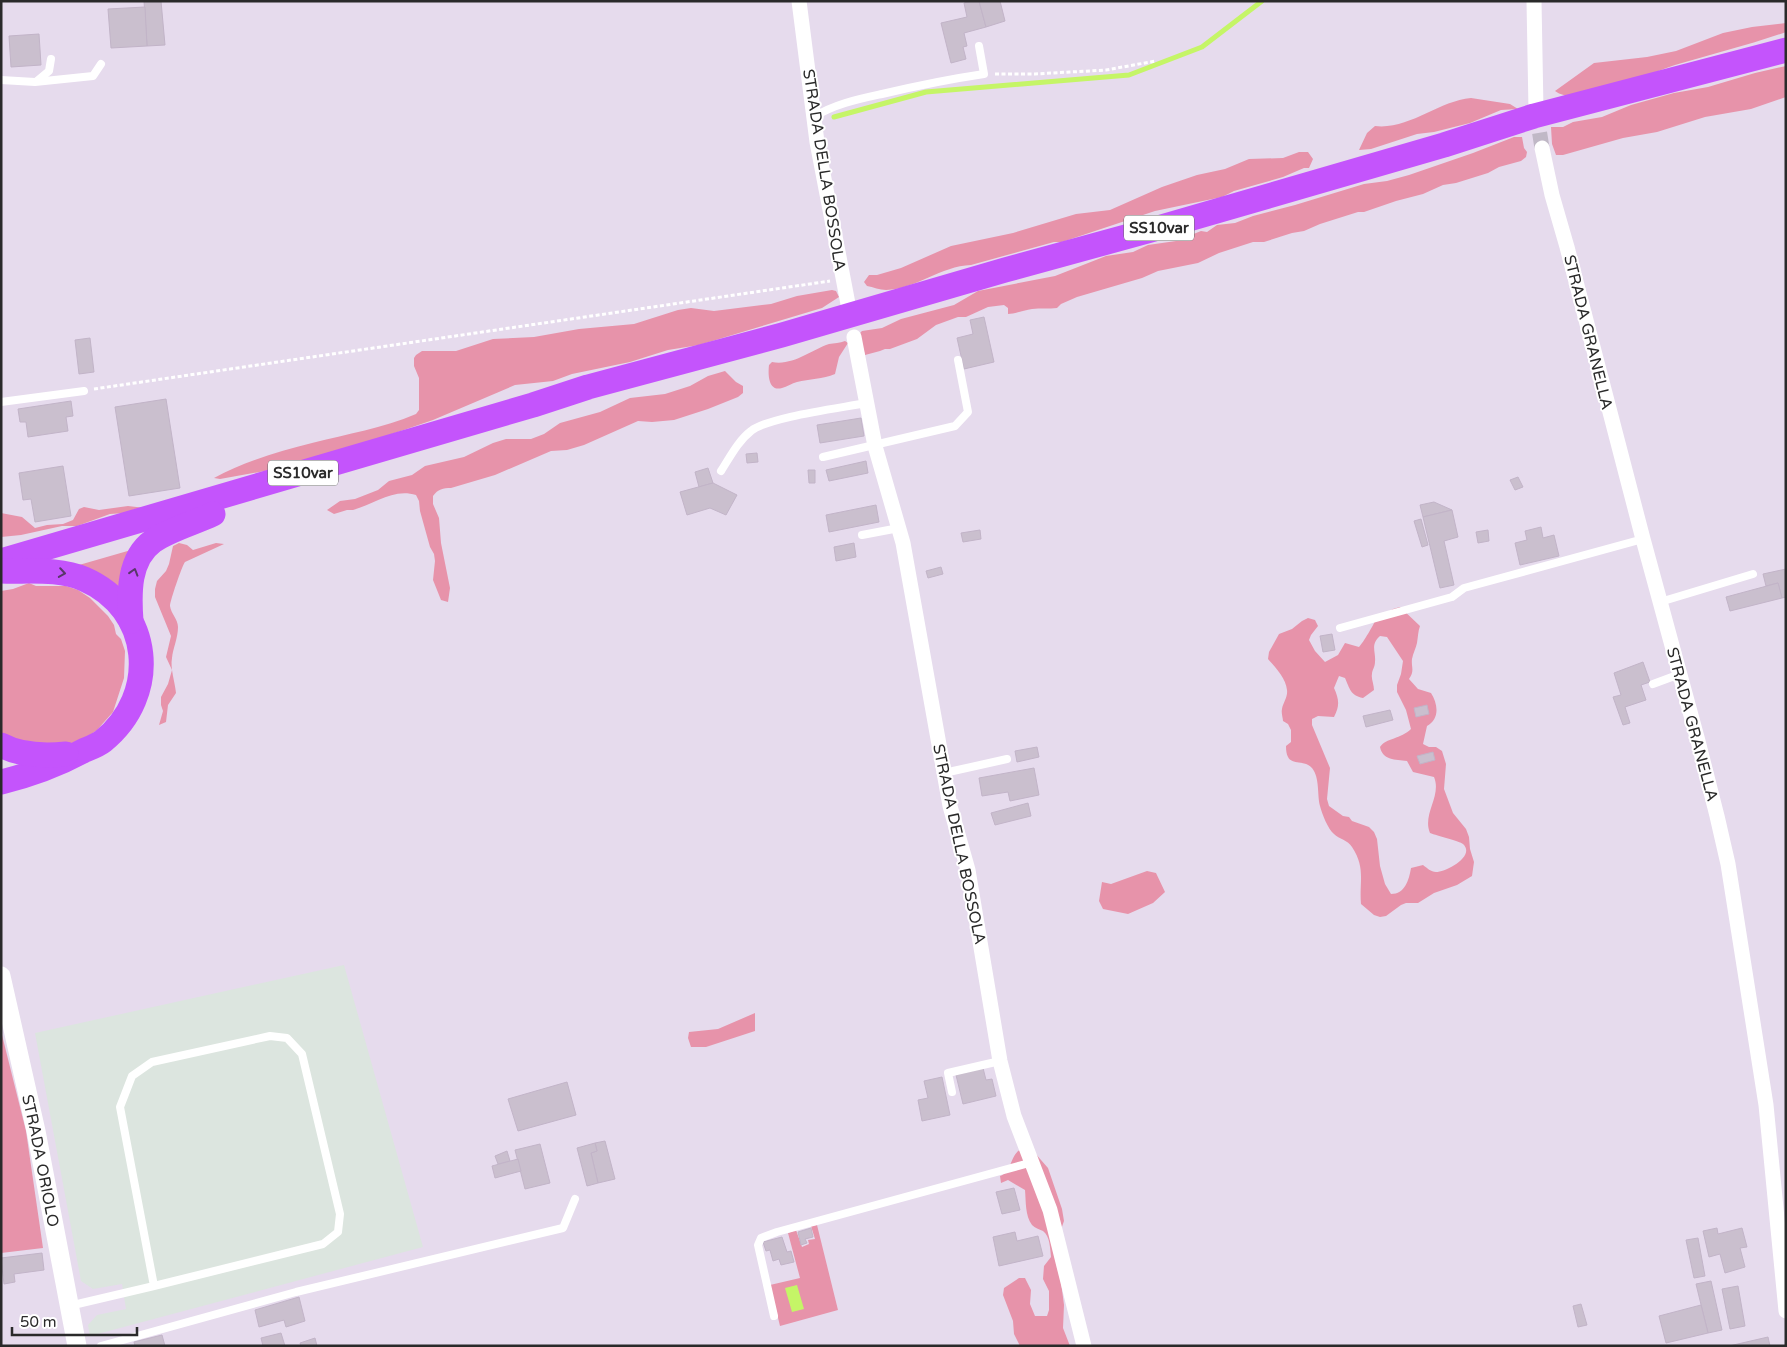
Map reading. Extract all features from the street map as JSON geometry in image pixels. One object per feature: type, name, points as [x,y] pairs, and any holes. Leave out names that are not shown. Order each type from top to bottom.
[{"type":"highway","name":"SS10var","points":[[6,566],[224,496],[588,387],[782,335],[1151,230],[1444,145],[1534,116],[1786,50]]},
{"type":"highway","points":[[1,791],[12,779],[61,762],[102,742],[119,727],[132,708],[140,687],[142,664],[139,642],[131,620],[129,595],[133,572],[140,557],[152,542],[213,514],[224,496]]},
{"type":"highway","points":[[6,566],[63,572],[84,578],[102,589],[118,603],[131,620]]},
{"type":"highway","points":[[4,750],[50,756],[81,752]]},
{"type":"street","name":"STRADA DELLA BOSSOLA","points":[[799,1],[817,142],[849,309]]},
{"type":"street","points":[[1534,1],[1536,110]]},
{"type":"street","name":"STRADA GRANELLA","points":[[1542,148],[1552,196],[1718,816],[1729,873],[1766,1105],[1786,1311]]},
{"type":"street","name":"STRADA DELLA BOSSOLA","points":[[854,337],[874,446],[903,543],[950,806],[968,870],[1000,1061],[1014,1116],[1050,1210],[1084,1346]]},
{"type":"street","name":"STRADA ORIOLO","points":[[1,976],[36,1131],[77,1346]]},
{"type":"lane","points":[[814,117],[825,110],[860,99],[934,81],[984,74],[979,46]]},
{"type":"lane","points":[[35,82],[50,71],[51,59]]},
{"type":"lane","points":[[1,80],[35,82],[93,76],[101,64]]},
{"type":"lane","points":[[823,457],[955,426],[968,412],[958,360]]},
{"type":"lane","points":[[1,402],[84,391]]},
{"type":"lane","points":[[721,471],[742,438],[752,429],[779,420],[866,404]]},
{"type":"lane","points":[[862,535],[899,528]]},
{"type":"lane","points":[[1340,628],[1452,597],[1464,588],[1643,539]]},
{"type":"lane","points":[[1660,602],[1754,574]]},
{"type":"lane","points":[[1653,684],[1680,674]]},
{"type":"lane","points":[[944,773],[1007,759]]},
{"type":"lane","points":[[69,1306],[154,1286],[323,1244],[338,1232],[340,1214],[302,1054],[287,1038],[270,1036],[152,1062],[132,1076],[120,1107],[154,1286]]},
{"type":"lane","points":[[952,1092],[948,1073],[1000,1061]]},
{"type":"lane","points":[[774,1316],[758,1245],[761,1238],[1033,1162]]},
{"type":"lane","points":[[101,1346],[296,1292],[563,1228],[575,1199]]},
{"type":"path","points":[[984,74],[1035,74],[1106,70],[1156,61]]},
{"type":"path","points":[[84,391],[843,279]]},
{"type":"shaded area","points":[[1786,23],[1786,32],[1675,65],[1614,88],[1580,96],[1566,96],[1555,91],[1594,63],[1647,57],[1676,51],[1723,33]]},
{"type":"shaded area","points":[[1786,66],[1786,97],[1751,109],[1705,117],[1657,132],[1623,138],[1563,155],[1556,155],[1552,144],[1551,127],[1563,127],[1573,122],[1602,117],[1631,105],[1674,93],[1708,87]]},
{"type":"shaded area","points":[[1471,98],[1510,104],[1518,109],[1501,110],[1470,123],[1417,134],[1371,149],[1359,150],[1367,133],[1375,126],[1400,124],[1447,104]]},
{"type":"shaded area","points":[[1514,137],[1522,137],[1524,148],[1527,152],[1526,157],[1521,161],[1499,167],[1488,173],[1443,185],[1423,194],[1364,212],[1358,212],[1304,231],[1264,242],[1253,242],[1219,253],[1198,263],[1158,271],[1142,278],[1077,297],[1061,304],[1057,308],[1032,309],[1008,314],[1008,308],[1004,305],[988,307],[966,317],[958,317],[936,325],[917,339],[890,349],[865,355],[859,334],[862,331],[882,328],[901,319],[954,305],[978,291],[1055,276],[1106,256],[1133,252],[1148,245],[1176,241],[1201,231],[1207,232],[1217,225],[1235,223],[1364,184],[1387,181],[1409,175]]},
{"type":"shaded area","points":[[1299,152],[1308,152],[1313,159],[1309,168],[1234,191],[1222,197],[1155,211],[1062,242],[1054,242],[971,265],[949,269],[897,289],[881,290],[867,286],[864,282],[869,275],[877,275],[901,268],[951,246],[1013,233],[1076,214],[1110,210],[1162,187],[1197,175],[1225,169],[1249,159],[1283,158]]},
{"type":"shaded area","points":[[832,290],[836,291],[839,297],[822,308],[699,345],[668,350],[630,362],[572,374],[553,381],[515,385],[433,420],[348,449],[270,470],[220,479],[214,478],[274,453],[378,427],[416,414],[419,410],[419,378],[414,366],[414,358],[422,351],[456,351],[493,339],[534,337],[579,329],[634,324],[678,310],[691,308],[714,311],[771,304],[797,296]]},
{"type":"shaded area","points":[[845,341],[848,343],[839,357],[835,374],[797,382],[777,389],[771,385],[769,365],[772,362],[780,363],[795,360],[829,344]]},
{"type":"shaded area","points":[[725,371],[743,386],[743,393],[738,397],[674,420],[638,421],[584,445],[567,450],[551,451],[495,475],[439,490],[433,496],[433,504],[439,518],[441,543],[450,588],[448,602],[441,600],[433,580],[434,554],[430,547],[416,495],[408,493],[392,495],[353,510],[334,514],[327,510],[340,501],[355,499],[378,490],[389,481],[412,475],[425,466],[464,457],[506,439],[531,439],[544,434],[560,423],[600,412],[630,398],[665,394]]},
{"type":"shaded area","points":[[128,506],[145,508],[125,513],[110,514],[77,526],[62,526],[21,535],[1,537],[1,513],[22,517],[35,528],[63,524],[73,520],[79,509],[84,507],[99,510]]},
{"type":"shaded area","points":[[179,543],[187,545],[193,550],[216,543],[224,544],[185,562],[179,576],[170,606],[178,627],[172,670],[166,657],[171,636],[155,597],[157,581],[166,571],[173,546]]},
{"type":"shaded area","points":[[138,548],[124,599],[79,565]]},
{"type":"shaded area","points":[[29,583],[36,586],[66,586],[78,590],[90,598],[114,625],[116,634],[121,639],[125,651],[124,678],[113,712],[97,730],[86,738],[56,749],[1,737],[1,591]]},
{"type":"shaded area","points":[[1400,607],[1420,626],[1412,659],[1412,674],[1409,679],[1418,689],[1431,693],[1436,706],[1436,715],[1427,726],[1423,744],[1429,747],[1436,747],[1442,751],[1446,764],[1444,789],[1453,813],[1466,829],[1474,862],[1472,876],[1457,885],[1434,893],[1418,903],[1401,905],[1386,916],[1380,917],[1374,915],[1361,904],[1359,862],[1350,845],[1334,834],[1326,821],[1319,802],[1315,772],[1308,765],[1292,761],[1289,758],[1286,746],[1291,742],[1291,730],[1288,724],[1283,721],[1282,712],[1287,690],[1285,681],[1268,659],[1269,652],[1279,634],[1292,629],[1308,618],[1315,620],[1318,626],[1309,640],[1315,651],[1325,662],[1338,655],[1345,643],[1359,647],[1376,619]],"holes":[[[1380,636],[1387,637],[1403,661],[1397,692],[1406,710],[1411,729],[1380,747],[1384,755],[1390,759],[1407,761],[1413,772],[1434,777],[1436,791],[1428,819],[1430,833],[1461,843],[1466,849],[1463,858],[1441,871],[1434,872],[1423,865],[1411,868],[1406,886],[1400,892],[1391,894],[1385,884],[1380,866],[1377,839],[1374,832],[1369,827],[1352,821],[1349,817],[1343,816],[1329,806],[1327,799],[1330,768],[1312,725],[1312,719],[1318,716],[1334,717],[1338,702],[1334,688],[1339,676],[1345,678],[1351,691],[1359,697],[1363,698],[1374,690],[1372,676],[1375,664],[1374,645]]]},
{"type":"shaded area","points":[[172,670],[176,693],[168,705],[166,722],[159,725],[163,711],[161,697],[168,684]]},
{"type":"shaded area","points":[[1147,871],[1156,873],[1165,892],[1153,903],[1128,914],[1103,909],[1099,901],[1102,882],[1111,884]]},
{"type":"shaded area","points":[[344,965],[423,1247],[90,1336],[88,1325],[97,1315],[126,1309],[122,1284],[93,1289],[81,1281],[35,1033]]},
{"type":"shaded area","points":[[755,1013],[755,1031],[706,1047],[691,1047],[688,1038],[689,1032],[718,1029]]},
{"type":"shaded area","points":[[1,1031],[26,1131],[43,1248],[1,1253]]},
{"type":"shaded area","points":[[1021,1149],[1034,1152],[1048,1168],[1062,1209],[1064,1221],[1056,1244],[1064,1305],[1063,1328],[1070,1346],[1020,1346],[1014,1334],[1013,1321],[1003,1295],[1004,1288],[1019,1278],[1025,1278],[1031,1290],[1030,1304],[1035,1316],[1047,1316],[1049,1310],[1049,1291],[1043,1279],[1044,1266],[1051,1257],[1048,1239],[1043,1231],[1033,1226],[1028,1217],[1025,1190],[1008,1180],[1001,1183],[1000,1176],[1007,1171],[1014,1155]]},
{"type":"shaded area","points":[[817,1225],[838,1310],[780,1326],[770,1285],[800,1278],[788,1233],[796,1230],[802,1247],[809,1244],[808,1240],[815,1239],[811,1226]]},
{"type":"shaded area","points":[[797,1285],[804,1309],[792,1312],[785,1288]]},
{"type":"building","points":[[144,1],[161,1],[165,45],[147,46]]},
{"type":"building","points":[[979,1],[986,27],[964,33],[967,46],[963,47],[966,59],[951,63],[941,23],[967,17],[964,3]]},
{"type":"building","points":[[979,1],[1000,1],[1005,21],[986,27]]},
{"type":"building","points":[[145,7],[147,46],[111,48],[108,9]]},
{"type":"building","points":[[39,34],[41,65],[11,67],[9,36]]},
{"type":"building","points":[[984,317],[994,362],[964,369],[957,338],[973,334],[970,320]]},
{"type":"building","points":[[90,338],[94,372],[79,374],[75,340]]},
{"type":"building","points":[[166,399],[180,488],[129,496],[115,407]]},
{"type":"building","points":[[71,401],[73,416],[66,417],[68,431],[28,437],[26,422],[20,422],[18,409]]},
{"type":"building","points":[[861,418],[864,436],[820,443],[817,425]]},
{"type":"building","points":[[757,453],[758,462],[747,463],[746,454]]},
{"type":"building","points":[[866,461],[868,473],[829,481],[826,470]]},
{"type":"building","points":[[63,466],[71,516],[35,522],[31,499],[23,500],[19,473]]},
{"type":"building","points":[[708,468],[713,483],[699,487],[695,472]]},
{"type":"building","points":[[808,470],[815,470],[815,483],[809,483]]},
{"type":"building","points":[[1518,477],[1523,487],[1515,490],[1510,480]]},
{"type":"building","points":[[713,483],[737,495],[726,515],[710,508],[687,515],[680,492]]},
{"type":"building","points":[[1434,502],[1452,510],[1423,517],[1420,505]]},
{"type":"building","points":[[876,505],[879,522],[829,532],[826,515]]},
{"type":"building","points":[[1452,510],[1458,537],[1444,541],[1454,585],[1440,588],[1423,517]]},
{"type":"building","points":[[1421,519],[1428,545],[1422,547],[1414,521]]},
{"type":"building","points":[[1541,527],[1543,538],[1554,535],[1559,556],[1520,565],[1515,543],[1527,540],[1525,531]]},
{"type":"building","points":[[980,530],[981,539],[963,542],[961,533]]},
{"type":"building","points":[[1488,530],[1489,541],[1478,543],[1476,532]]},
{"type":"building","points":[[854,543],[856,557],[836,561],[834,547]]},
{"type":"building","points":[[941,567],[943,574],[928,578],[926,571]]},
{"type":"building","points":[[1786,569],[1786,597],[1782,598],[1778,583],[1766,586],[1763,574]]},
{"type":"building","points":[[1778,583],[1782,598],[1730,611],[1726,597]]},
{"type":"building","points":[[1332,634],[1335,650],[1323,652],[1320,636]]},
{"type":"building","points":[[1643,662],[1650,682],[1641,685],[1646,700],[1625,707],[1630,723],[1623,725],[1613,697],[1621,695],[1614,673]]},
{"type":"building","points":[[1427,705],[1429,714],[1416,717],[1414,708]]},
{"type":"building","points":[[1390,710],[1393,720],[1366,727],[1363,716]]},
{"type":"building","points":[[1037,747],[1039,757],[1017,762],[1015,751]]},
{"type":"building","points":[[1433,752],[1435,760],[1420,764],[1417,756]]},
{"type":"building","points":[[1034,768],[1039,795],[1010,801],[1008,792],[982,796],[979,778]]},
{"type":"building","points":[[1028,803],[1031,816],[995,825],[991,813]]},
{"type":"building","points":[[983,1068],[986,1080],[992,1079],[996,1096],[963,1104],[956,1075]]},
{"type":"building","points":[[942,1077],[950,1115],[922,1121],[918,1100],[928,1098],[924,1081]]},
{"type":"building","points":[[567,1082],[576,1115],[518,1131],[508,1099]]},
{"type":"building","points":[[605,1141],[615,1179],[598,1183],[591,1153],[597,1151],[595,1143]]},
{"type":"building","points":[[595,1143],[597,1151],[591,1153],[598,1183],[587,1186],[577,1148]]},
{"type":"building","points":[[540,1144],[550,1183],[525,1189],[515,1150]]},
{"type":"building","points":[[507,1151],[510,1161],[498,1164],[495,1156]]},
{"type":"building","points":[[518,1159],[521,1171],[495,1178],[492,1166]]},
{"type":"building","points":[[1014,1188],[1020,1210],[1002,1214],[996,1192]]},
{"type":"building","points":[[811,1228],[813,1237],[805,1239],[807,1243],[801,1245],[798,1232]]},
{"type":"building","points":[[1717,1228],[1718,1234],[1742,1228],[1747,1247],[1740,1248],[1745,1267],[1725,1273],[1720,1254],[1709,1257],[1703,1231]]},
{"type":"building","points":[[1015,1232],[1017,1241],[1038,1236],[1043,1256],[999,1266],[993,1237]]},
{"type":"building","points":[[782,1237],[787,1252],[791,1251],[794,1262],[781,1265],[779,1259],[773,1261],[770,1250],[766,1251],[763,1242]]},
{"type":"building","points":[[1698,1238],[1705,1276],[1694,1278],[1686,1240]]},
{"type":"building","points":[[42,1253],[44,1270],[14,1274],[15,1282],[4,1284],[1,1258]]},
{"type":"building","points":[[1711,1281],[1722,1330],[1708,1333],[1696,1284]]},
{"type":"building","points":[[1738,1286],[1745,1326],[1730,1329],[1722,1289]]},
{"type":"building","points":[[299,1297],[305,1321],[286,1327],[284,1320],[259,1327],[255,1310]]},
{"type":"building","points":[[1581,1304],[1587,1325],[1578,1327],[1573,1306]]},
{"type":"building","points":[[1701,1305],[1708,1333],[1666,1343],[1659,1316]]},
{"type":"building","points":[[281,1333],[285,1346],[263,1346],[261,1338]]},
{"type":"building","points":[[162,1335],[165,1346],[135,1346],[134,1342]]},
{"type":"building","points":[[1768,1337],[1770,1346],[1729,1346]]},
{"type":"building","points":[[315,1338],[317,1346],[301,1346],[300,1343]]},
{"type":"waterway","points":[[834,117],[926,92],[1129,75],[1202,47],[1262,1]]},
{"type":"tunnel","points":[[1536,110],[1542,148]]}]
